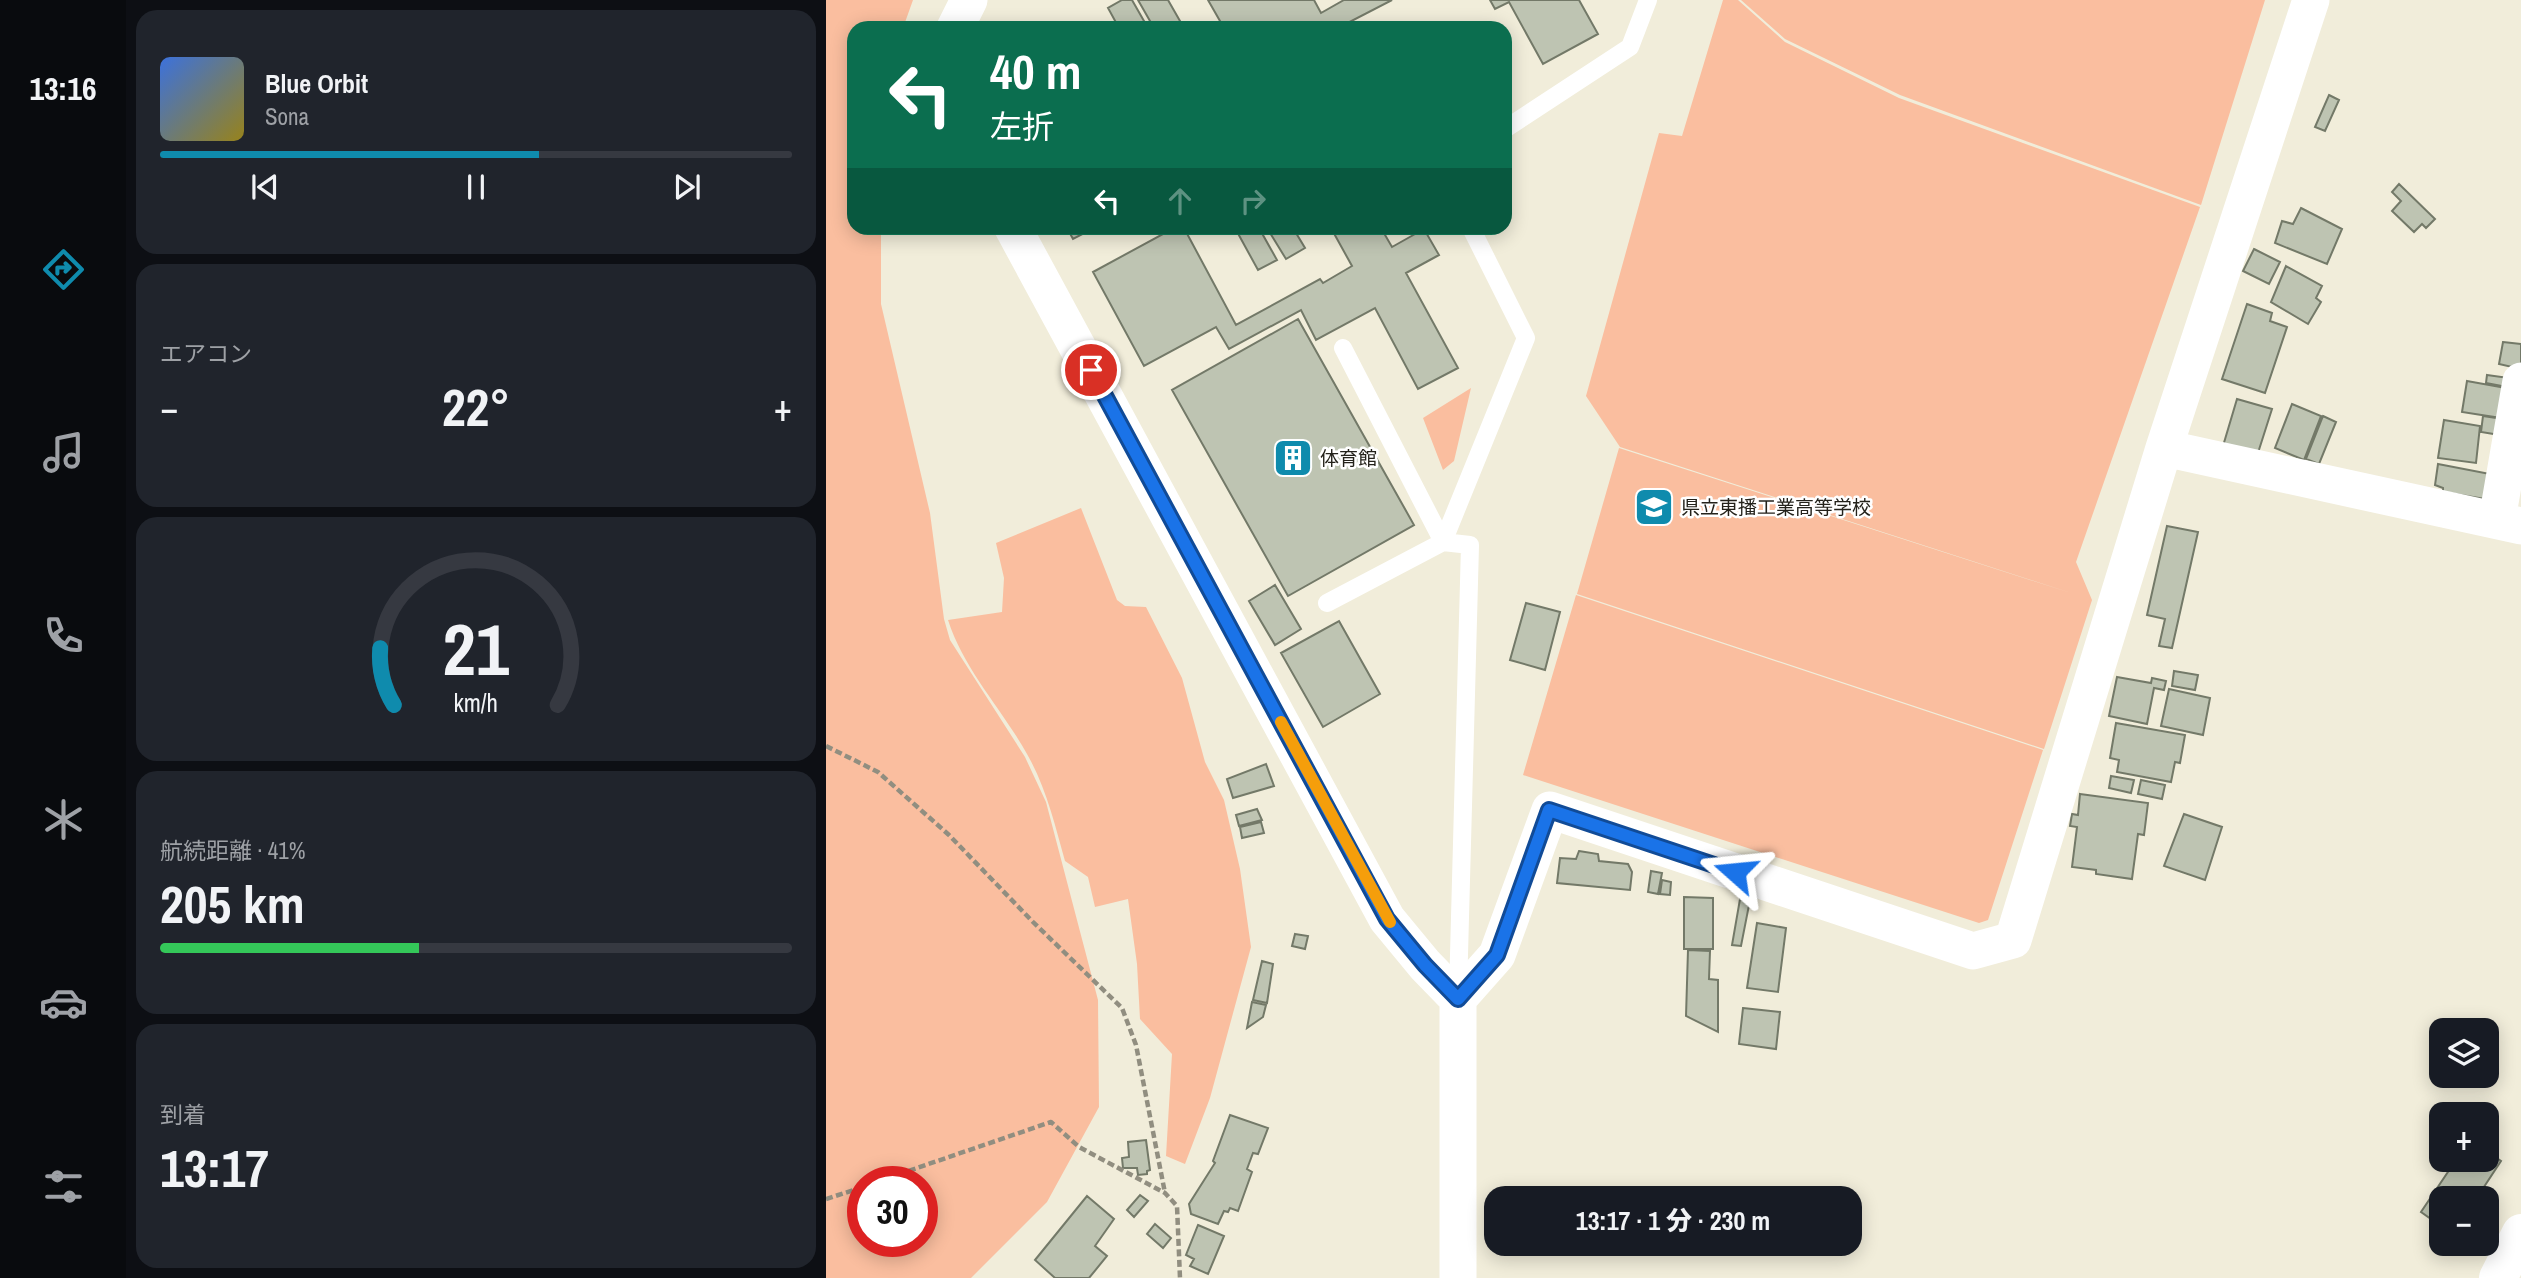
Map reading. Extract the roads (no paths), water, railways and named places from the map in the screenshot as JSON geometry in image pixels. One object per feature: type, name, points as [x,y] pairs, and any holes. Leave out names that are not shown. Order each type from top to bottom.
[{"type":"street","points":[[958,21],[969,0]]},
{"type":"street","points":[[1458,1278],[1458,999],[1497,955],[1549,810],[1973,951],[2012,940],[2164,448],[2311,0]]},
{"type":"street","points":[[1017,235],[1387,919],[1425,965],[1458,999]]},
{"type":"street","points":[[2164,448],[2509,523],[2521,381]]},
{"type":"street","points":[[2498,1278],[2521,1233]]},
{"type":"lane","points":[[1512,124],[1630,47],[1648,0]]},
{"type":"lane","points":[[1443,542],[1527,338],[1475,235]]},
{"type":"lane","points":[[1343,348],[1443,542]]},
{"type":"lane","points":[[1327,603],[1443,542],[1470,545],[1458,999]]},
{"type":"place","name":"体育館","points":[[1293,458]]},
{"type":"place","name":"県立東播工業高等学校","points":[[1654,507]]}]
